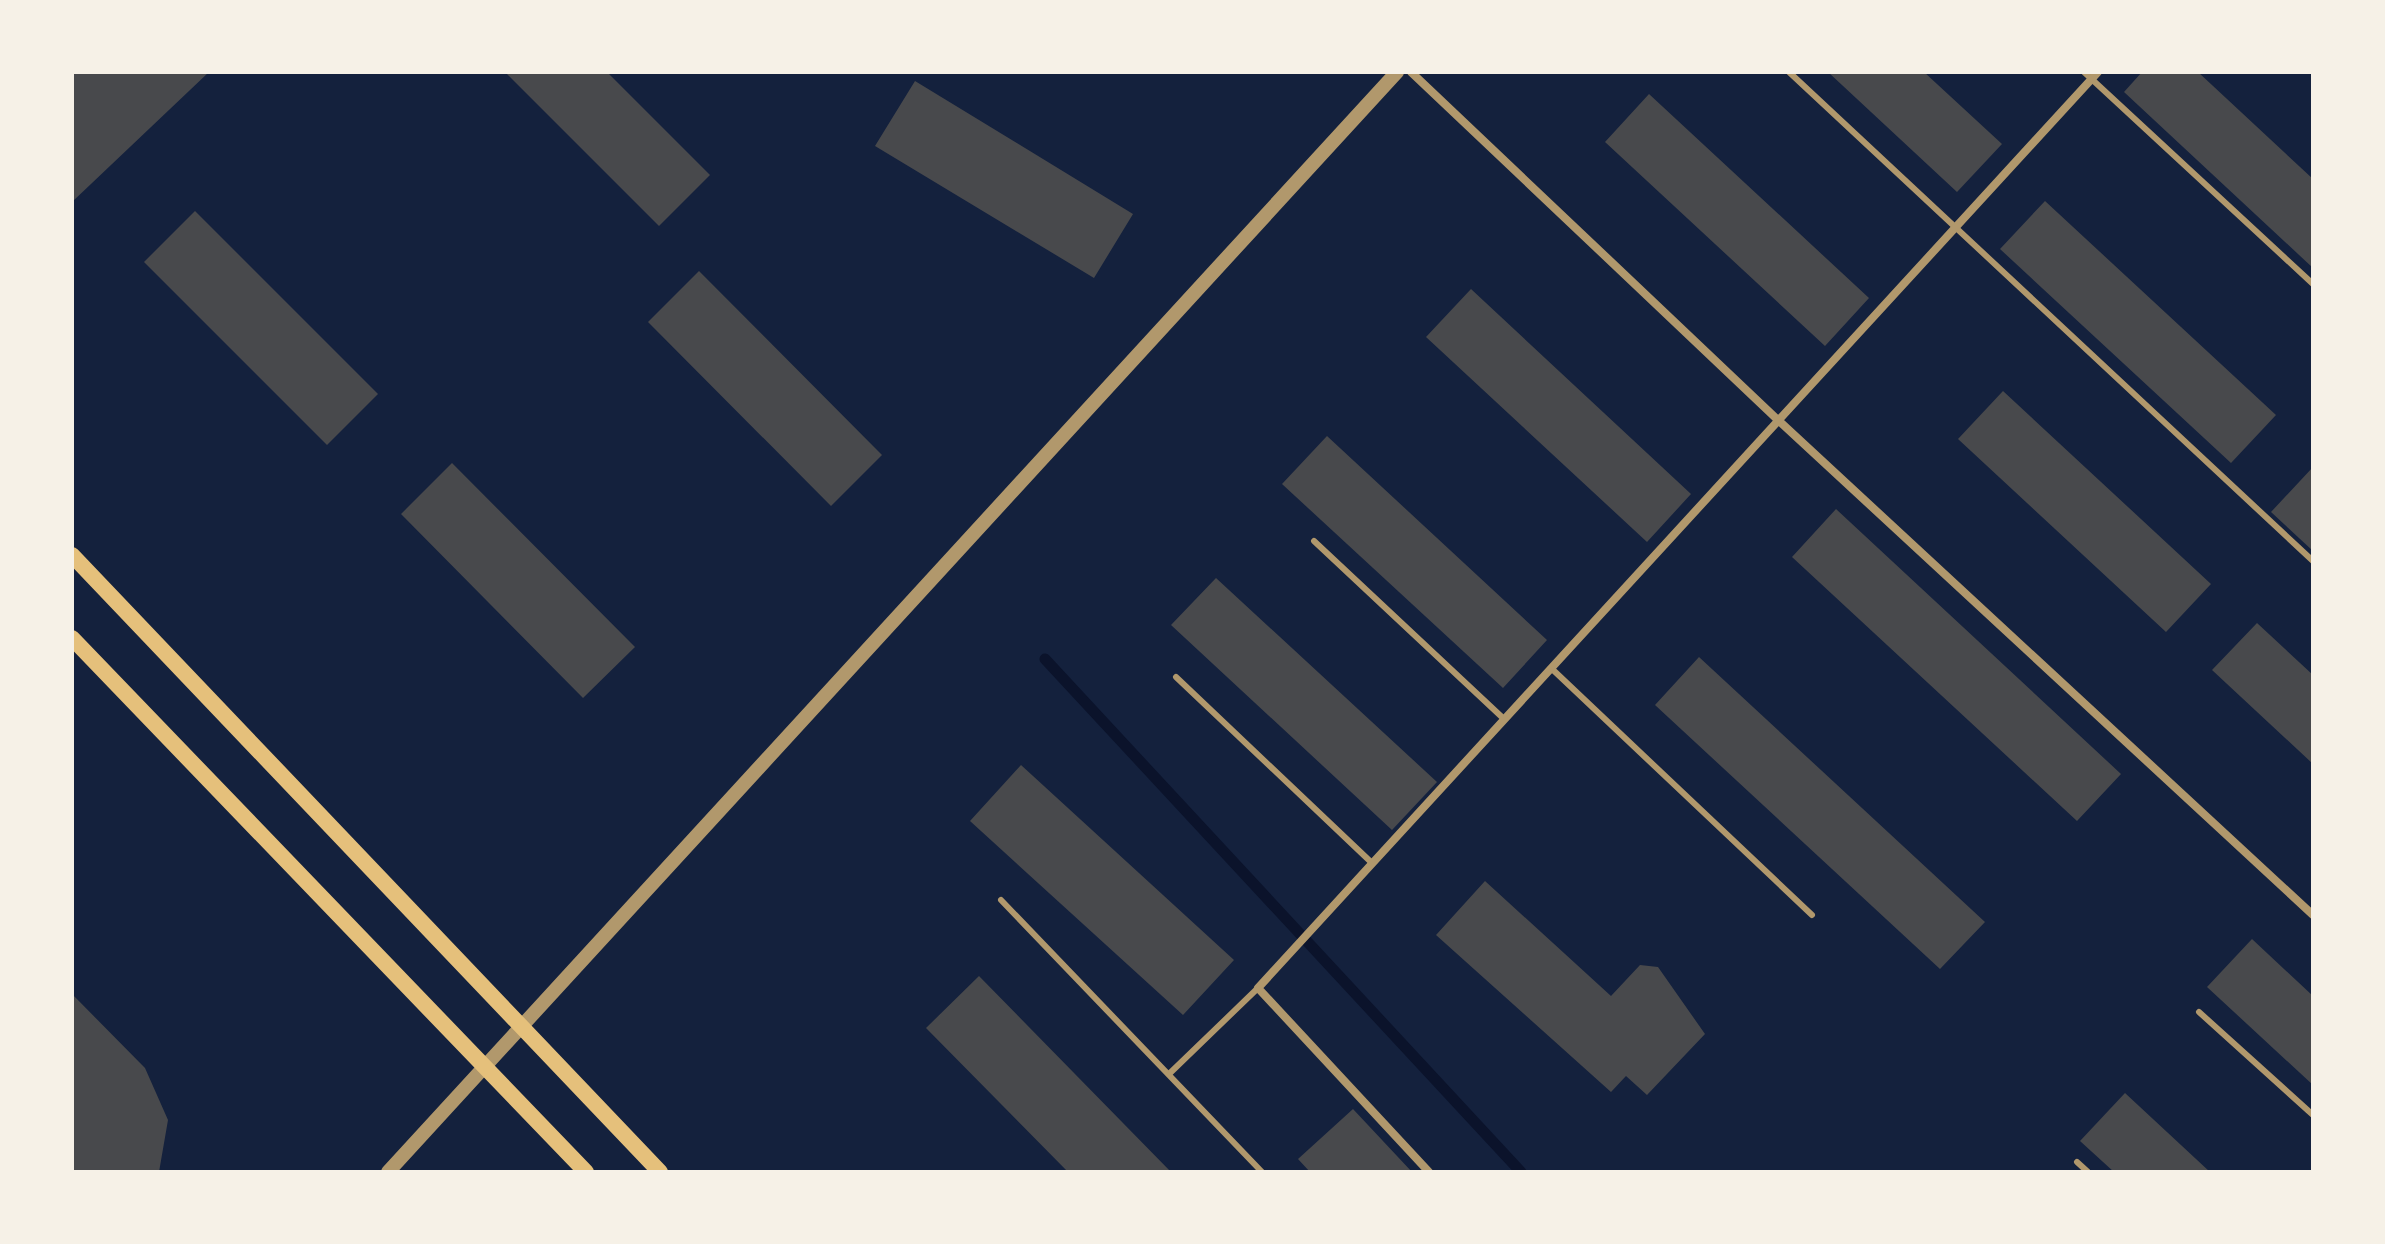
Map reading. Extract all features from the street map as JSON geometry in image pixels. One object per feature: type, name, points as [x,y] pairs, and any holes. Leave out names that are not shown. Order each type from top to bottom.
[{"type":"main road","points":[[72,555],[521,1030],[660,1172]]},
{"type":"main road","points":[[72,638],[430,1006],[485,1069],[586,1172]]},
{"type":"street","points":[[388,1172],[1397,72]]},
{"type":"street","points":[[1411,72],[1778,420],[2313,915]]},
{"type":"street","points":[[1429,1172],[1258,988],[1955,227],[2091,74]]},
{"type":"lane","points":[[1789,72],[2313,561]]},
{"type":"lane","points":[[2091,74],[2313,284]]},
{"type":"lane","points":[[1314,541],[1504,719]]},
{"type":"lane","points":[[1551,668],[1812,915]]},
{"type":"lane","points":[[1176,677],[1372,863]]},
{"type":"lane","points":[[1001,900],[1262,1172]]},
{"type":"lane","points":[[1169,1074],[1258,988]]},
{"type":"lane","points":[[2199,1012],[2313,1115]]},
{"type":"lane","points":[[2077,1162],[2088,1172]]},
{"type":"building","points":[[73,72],[209,72],[72,202]]},
{"type":"building","points":[[505,72],[607,72],[710,175],[659,226]]},
{"type":"building","points":[[1828,72],[1924,72],[2002,144],[1957,192]]},
{"type":"building","points":[[2142,72],[2198,72],[2313,179],[2313,268],[2124,92]]},
{"type":"building","points":[[915,81],[1133,214],[1094,278],[875,146]]},
{"type":"building","points":[[1649,94],[1869,298],[1825,346],[1605,142]]},
{"type":"building","points":[[2045,201],[2276,415],[2231,463],[2000,249]]},
{"type":"building","points":[[195,211],[378,394],[327,445],[144,262]]},
{"type":"building","points":[[699,271],[882,455],[831,506],[648,322]]},
{"type":"building","points":[[1471,289],[1691,494],[1647,542],[1426,337]]},
{"type":"building","points":[[2003,391],[2211,584],[2166,632],[1958,439]]},
{"type":"building","points":[[1327,436],[1547,640],[1503,688],[1282,484]]},
{"type":"building","points":[[452,463],[635,647],[583,698],[401,514]]},
{"type":"building","points":[[2313,467],[2313,551],[2271,512]]},
{"type":"building","points":[[1836,509],[2121,774],[2077,821],[1792,557]]},
{"type":"building","points":[[1216,578],[1437,782],[1392,830],[1171,625]]},
{"type":"building","points":[[2257,623],[2313,675],[2313,764],[2212,670]]},
{"type":"building","points":[[1699,657],[1985,922],[1940,969],[1655,705]]},
{"type":"building","points":[[1021,765],[1234,960],[1183,1015],[970,821]]},
{"type":"building","points":[[1485,881],[1611,996],[1640,965],[1658,967],[1705,1034],[1647,1095],[1626,1076],[1611,1092],[1436,935]]},
{"type":"building","points":[[2252,939],[2313,996],[2313,1085],[2207,987]]},
{"type":"building","points":[[979,976],[1171,1172],[1068,1172],[926,1028]]},
{"type":"building","points":[[72,994],[145,1068],[168,1120],[159,1172],[72,1172]]},
{"type":"building","points":[[2125,1093],[2210,1172],[2114,1172],[2080,1141]]},
{"type":"building","points":[[1353,1109],[1412,1172],[1310,1172],[1298,1159]]},
{"type":"waterway","points":[[1045,659],[1521,1172]]}]
